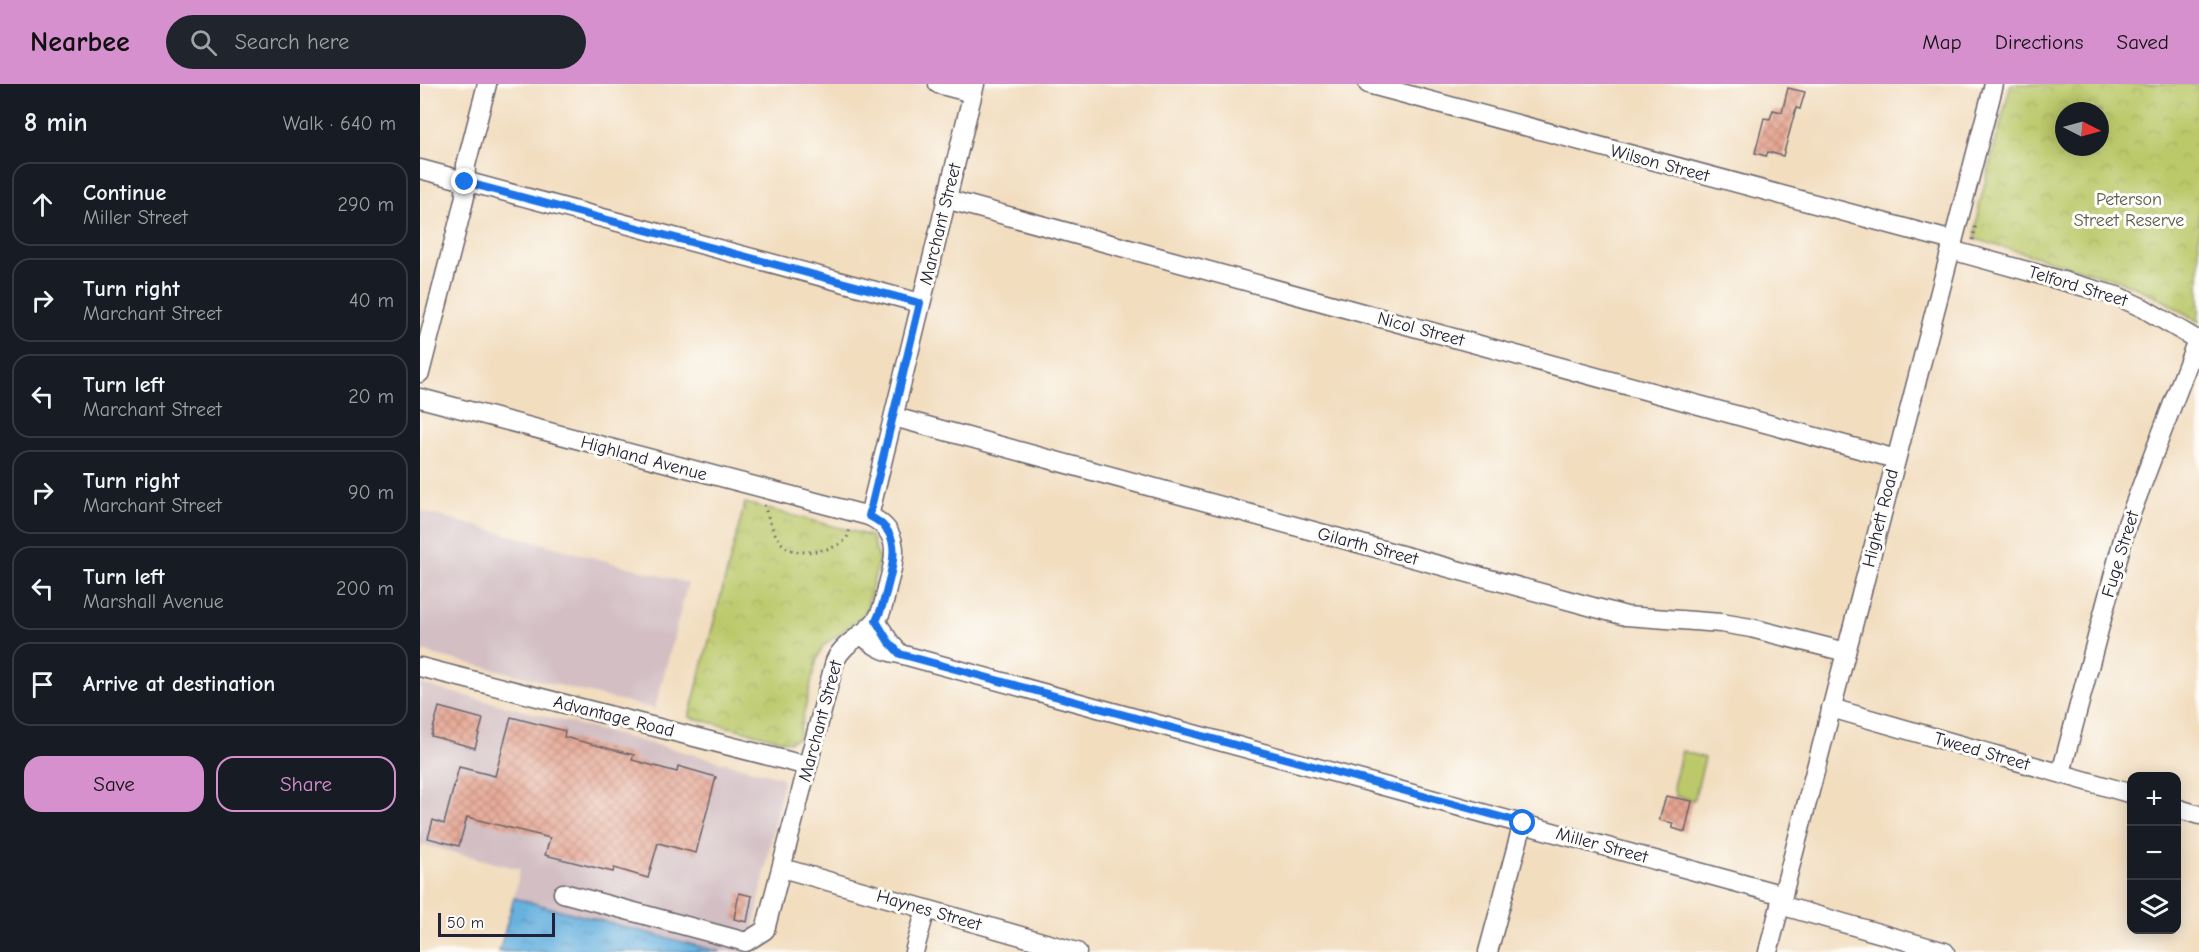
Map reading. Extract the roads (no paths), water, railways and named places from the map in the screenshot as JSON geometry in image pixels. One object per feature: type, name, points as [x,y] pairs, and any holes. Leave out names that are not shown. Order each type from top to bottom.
[{"type":"street","points":[[420,373],[461,213],[466,165],[487,84]]},
{"type":"street","points":[[938,84],[973,89]]},
{"type":"street","name":"Wilson Street","points":[[1368,84],[1952,246]]},
{"type":"street","name":"Highett Road","points":[[1768,952],[1994,84]]},
{"type":"street","name":"Marchant Street","points":[[861,514],[894,417],[973,89]]},
{"type":"street","points":[[420,169],[920,303]]},
{"type":"street","name":"Nicol Street","points":[[946,199],[1896,459]]},
{"type":"street","name":"Telford Street","points":[[1952,246],[2117,296],[2151,312],[2198,340]]},
{"type":"street","name":"Fuge Street","points":[[2061,773],[2127,524],[2198,340]]},
{"type":"street","name":"Highland Avenue","points":[[420,398],[861,514]]},
{"type":"street","name":"Gilarth Street","points":[[894,417],[1626,616],[1721,623],[1751,628],[1846,652]]},
{"type":"street","points":[[861,514],[878,520],[888,530],[894,550],[894,560],[882,611],[876,621],[888,641],[900,654]]},
{"type":"street","name":"Marchant Street","points":[[563,893],[746,942],[765,930],[835,661],[844,646],[876,621]]},
{"type":"street","name":"Miller Street","points":[[860,634],[878,648],[1523,823],[1945,952]]},
{"type":"street","name":"Advantage Road","points":[[420,667],[808,766]]},
{"type":"street","name":"Tweed Street","points":[[1832,708],[2127,793]]},
{"type":"street","points":[[2181,810],[2199,815]]},
{"type":"street","points":[[1488,952],[1523,823]]},
{"type":"street","name":"Haynes Street","points":[[782,868],[1077,952]]},
{"type":"street","points":[[914,952],[926,909]]},
{"type":"water","points":[[514,898],[721,952],[499,952]]},
{"type":"park label","name":"Peterson Street Reserve","points":[[2129,209]]}]
